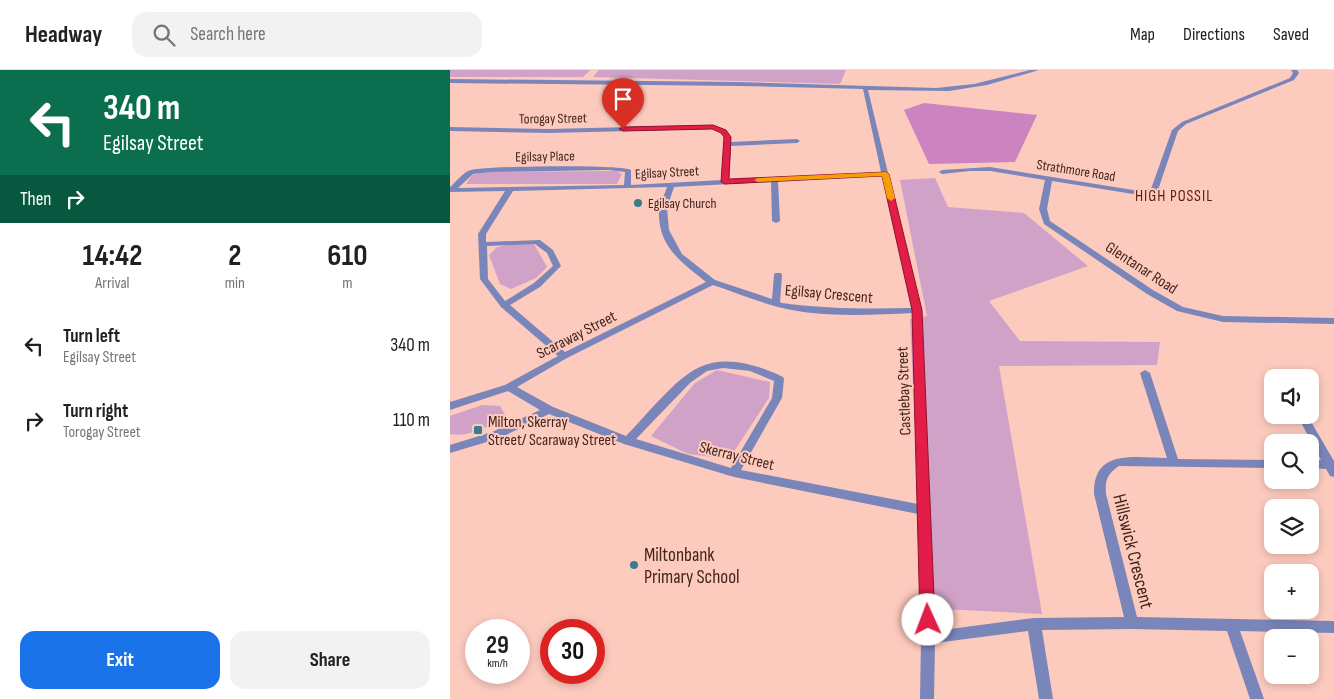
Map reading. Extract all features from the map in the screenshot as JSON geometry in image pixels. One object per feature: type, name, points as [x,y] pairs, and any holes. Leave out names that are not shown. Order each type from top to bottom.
[{"type":"street","points":[[450,81],[738,84],[957,89],[1036,70]]},
{"type":"street","name":"Strathmore Road","points":[[942,172],[990,169],[1133,192],[1154,191],[1176,130],[1184,123],[1292,79],[1296,74],[1294,70]]},
{"type":"street","name":"Castlebay Street","points":[[865,88],[917,310],[928,638],[927,699]]},
{"type":"street","name":"Torogay Street","points":[[450,129],[555,131],[713,127],[723,131],[728,137],[727,144]]},
{"type":"street","points":[[725,182],[727,144],[797,141]]},
{"type":"street","name":"Egilsay Place","points":[[450,190],[471,172],[608,168],[628,170],[627,187]]},
{"type":"street","name":"Egilsay Street","points":[[450,190],[627,187],[886,174]]},
{"type":"street","points":[[774,179],[776,221]]},
{"type":"street","name":"Glentanar Road","points":[[1050,179],[1042,209],[1047,222],[1150,292],[1180,309],[1223,319],[1334,321]]},
{"type":"street","name":"Egilsay Crescent","points":[[672,184],[662,208],[665,230],[679,256],[712,282],[776,303],[817,310],[872,312],[917,310]]},
{"type":"street","points":[[511,188],[482,234],[484,278],[504,305],[564,356]]},
{"type":"street","points":[[482,244],[537,242],[550,252],[556,266],[537,285],[504,305]]},
{"type":"street","points":[[776,303],[778,275]]},
{"type":"street","name":"Scaraway Street","points":[[450,406],[509,387],[564,356],[712,282]]},
{"type":"street","points":[[628,441],[682,386],[702,369],[723,365],[760,370],[779,379],[776,398],[734,473]]},
{"type":"street","points":[[1145,373],[1174,463]]},
{"type":"street","name":"Skerray Street","points":[[509,387],[549,410],[628,441],[734,473],[923,510]]},
{"type":"street","points":[[450,449],[496,435],[549,410]]},
{"type":"street","points":[[1307,424],[1332,468]]},
{"type":"street","name":"Hillswick Crescent","points":[[1132,623],[1100,494],[1099,478],[1106,469],[1117,462],[1264,464]]},
{"type":"street","points":[[1319,466],[1332,468]]},
{"type":"street","points":[[928,638],[1034,624],[1132,623],[1334,626]]},
{"type":"street","points":[[1034,624],[1046,699]]},
{"type":"street","points":[[1231,624],[1257,699]]},
{"type":"shaded area","points":[[450,70],[590,70],[583,77],[450,77]]},
{"type":"shaded area","points":[[599,70],[846,70],[840,84],[593,77]]},
{"type":"shaded area","points":[[924,103],[1037,115],[1015,162],[929,164],[904,110]]},
{"type":"shaded area","points":[[616,171],[622,174],[617,184],[466,184],[472,175],[482,172]]},
{"type":"shaded area","points":[[935,178],[948,207],[1024,213],[1088,266],[989,301],[1020,341],[1160,342],[1157,365],[999,366],[1042,614],[923,608],[910,319],[927,316],[900,180]]},
{"type":"shaded area","points":[[511,244],[534,244],[547,267],[536,278],[511,289],[500,284],[489,255],[497,247]]},
{"type":"shaded area","points":[[717,370],[770,382],[769,398],[729,459],[688,454],[651,436],[695,383]]},
{"type":"shaded area","points":[[482,405],[500,406],[505,415],[471,433],[450,434],[450,416]]},
{"type":"slow traffic","points":[[758,180],[886,174],[891,198]]},
{"type":"place","name":"Egilsay Church","points":[[638,203]]},
{"type":"place","name":"Milton, Skerray Street/ Scaraway Street","points":[[478,430]]},
{"type":"place","name":"Miltonbank Primary School","points":[[634,565]]},
{"type":"district","name":"HIGH POSSIL","points":[[1174,195]]},
{"type":"route","points":[[623,129],[713,127],[723,131],[728,137],[725,182],[886,174],[917,310],[928,620]]}]
